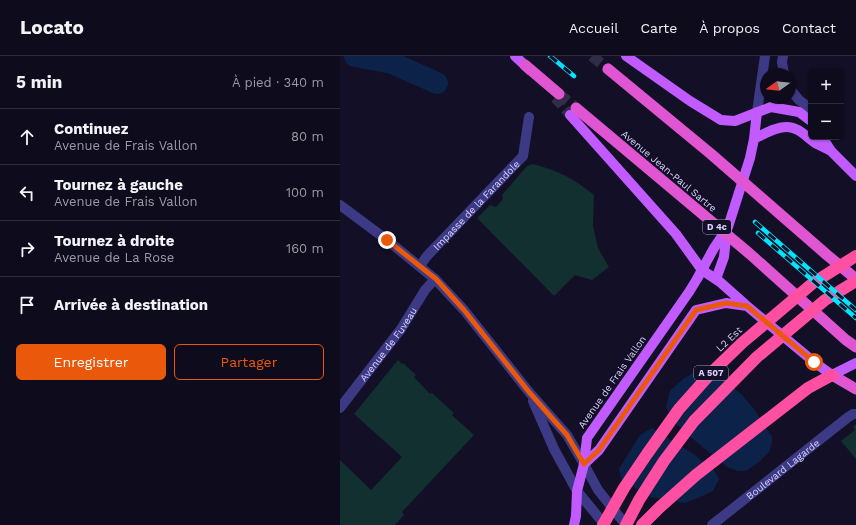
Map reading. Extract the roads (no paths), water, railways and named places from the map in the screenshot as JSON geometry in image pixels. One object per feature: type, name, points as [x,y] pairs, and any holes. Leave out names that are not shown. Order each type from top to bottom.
[{"type":"highway","points":[[525,64],[557,96]]},
{"type":"highway","points":[[608,69],[711,154],[856,280]]},
{"type":"highway","name":"Avenue Jean-Paul Sartre","points":[[573,112],[750,254],[846,340],[856,347]]},
{"type":"highway","name":"L2 Est","points":[[604,525],[624,488],[675,414],[711,373],[742,343],[813,283],[856,256]]},
{"type":"highway","name":"A 507","points":[[626,525],[639,500],[660,467],[694,421],[757,358],[825,300],[856,280]]},
{"type":"highway","points":[[642,525],[658,508],[696,475],[808,388],[832,374],[856,389]]},
{"type":"main road","points":[[515,56],[525,64]]},
{"type":"main road","points":[[626,56],[690,101],[721,120],[735,121],[771,107],[799,112],[808,119]]},
{"type":"main road","points":[[573,112],[676,234],[702,270],[720,282],[814,362],[832,374],[856,363]]},
{"type":"main road","name":"Avenue de Frais Vallon","points":[[574,525],[576,516],[577,491],[584,464],[587,438],[689,292],[714,248],[728,227],[750,158],[757,112]]},
{"type":"main road","points":[[754,139],[770,131],[786,127],[801,132],[816,144],[831,150]]},
{"type":"main road","points":[[824,140],[831,150],[856,176]]},
{"type":"main road","points":[[716,279],[724,257],[728,227]]},
{"type":"main road","points":[[584,464],[599,450],[696,310],[726,303],[747,306]]},
{"type":"street","name":"Avenue de Frais Vallon","points":[[757,112],[765,56]]},
{"type":"street","points":[[783,56],[783,68]]},
{"type":"street","points":[[796,96],[808,107]]},
{"type":"street","name":"Impasse de la Farandole","points":[[420,266],[427,256],[523,156],[529,117]]},
{"type":"street","points":[[829,140],[831,150]]},
{"type":"street","points":[[340,205],[436,279],[464,310],[529,392],[567,435],[598,490],[626,525]]},
{"type":"street","name":"Avenue de Fuveau","points":[[340,408],[401,329],[425,290],[436,279]]},
{"type":"street","points":[[529,392],[554,449],[577,491],[604,525]]},
{"type":"street","name":"Boulevard Lagarde","points":[[712,525],[847,418],[855,414]]},
{"type":"water","points":[[699,369],[717,373],[742,395],[754,409],[772,437],[769,452],[759,462],[746,471],[738,471],[727,467],[674,422],[666,407],[670,391],[683,379]]},
{"type":"water","points":[[652,428],[695,455],[714,470],[719,479],[713,491],[685,503],[651,497],[621,479],[619,469],[640,435]]},
{"type":"waterway","points":[[355,56],[392,63],[437,83]]},
{"type":"tunnel","points":[[592,56],[608,69]]},
{"type":"tunnel","points":[[559,94],[576,108]]},
{"type":"tunnel","points":[[555,98],[570,115]]},
{"type":"railway","points":[[550,56],[574,76]]},
{"type":"railway","points":[[755,222],[856,310]]},
{"type":"railway","points":[[758,233],[856,318]]}]
